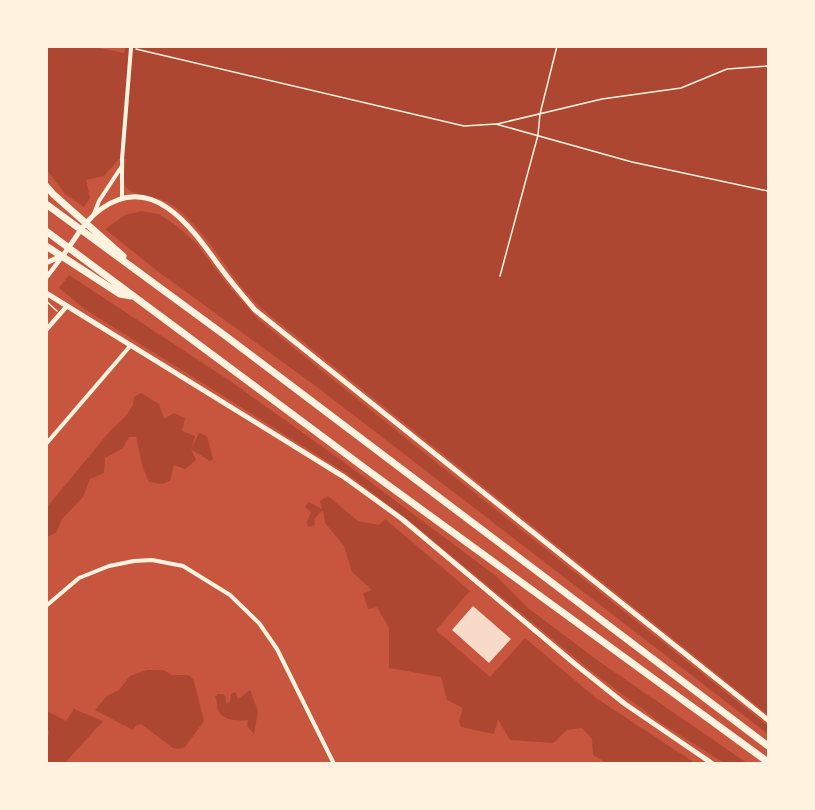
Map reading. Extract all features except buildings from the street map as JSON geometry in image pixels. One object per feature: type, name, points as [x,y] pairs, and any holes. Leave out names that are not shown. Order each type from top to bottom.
[{"type":"highway","points":[[46,186],[116,249],[130,265]]},
{"type":"highway","points":[[46,204],[768,746]]},
{"type":"highway","points":[[46,231],[494,563],[768,762]]},
{"type":"highway","points":[[46,246],[120,294],[134,296]]},
{"type":"main road","points":[[46,262],[63,255],[98,208],[123,199],[151,200],[179,216],[196,233],[255,310],[768,720]]},
{"type":"main road","points":[[46,293],[344,477],[402,519],[625,704],[713,764]]},
{"type":"street","points":[[123,199],[122,168],[131,48]]},
{"type":"street","points":[[98,208],[122,168]]},
{"type":"street","points":[[46,278],[63,255]]},
{"type":"street","points":[[46,330],[67,306]]},
{"type":"street","points":[[46,444],[131,345]]},
{"type":"street","points":[[46,606],[79,578],[109,566],[152,560],[183,566],[230,595],[259,623],[279,654],[334,764]]},
{"type":"path","points":[[500,276],[538,135],[540,114],[557,46]]},
{"type":"path","points":[[131,48],[464,126],[496,124],[602,99],[681,88],[727,69],[768,66]]},
{"type":"path","points":[[496,124],[632,162],[768,191]]},
{"type":"path","points":[[46,301],[61,313]]},
{"type":"shaded area","points":[[126,46],[768,47],[768,715],[261,308],[239,284],[199,230],[180,211],[169,203],[129,190],[124,179],[126,159],[119,159],[104,176],[86,180],[90,198],[84,207],[65,194],[47,170],[47,47],[94,47],[124,53]]},
{"type":"shaded area","points":[[141,211],[159,214],[178,227],[196,243],[227,284],[259,320],[768,726],[768,734],[317,387],[156,270],[105,229],[125,215]]},
{"type":"shaded area","points":[[69,275],[230,381],[345,463],[496,576],[528,608],[597,660],[747,763],[724,763],[661,723],[590,670],[406,518],[346,473],[86,310],[59,288]]},
{"type":"shaded area","points":[[141,393],[159,404],[164,419],[174,413],[185,418],[182,431],[195,436],[192,447],[199,433],[207,436],[213,459],[210,461],[191,449],[196,460],[185,469],[174,465],[170,481],[162,484],[149,482],[143,468],[136,437],[129,437],[123,448],[105,458],[104,473],[90,479],[83,497],[62,519],[56,533],[47,537],[47,507],[110,431],[125,417],[133,405],[134,397]]},
{"type":"shaded area","points":[[328,496],[358,521],[379,525],[385,519],[470,591],[436,630],[490,677],[525,638],[596,698],[695,763],[607,763],[593,755],[592,739],[582,728],[567,730],[553,743],[510,740],[498,719],[494,734],[461,727],[459,721],[463,708],[447,700],[441,677],[389,668],[389,628],[377,607],[368,609],[363,593],[372,590],[352,572],[344,546],[325,523],[323,510],[314,519],[315,525],[308,527],[307,522],[311,512],[305,507],[309,502],[322,509],[320,501]]},
{"type":"shaded area","points":[[147,670],[163,670],[172,675],[190,676],[194,681],[204,721],[185,747],[173,748],[141,724],[135,726],[133,730],[95,710],[107,696],[119,690],[130,676]]},
{"type":"shaded area","points":[[250,690],[258,711],[254,734],[247,726],[248,720],[225,718],[219,712],[215,697],[223,694],[226,697],[226,703],[230,702],[231,694],[235,692],[238,699]]},
{"type":"shaded area","points":[[74,709],[103,721],[65,763],[47,763],[49,731],[47,711],[66,721]]}]
